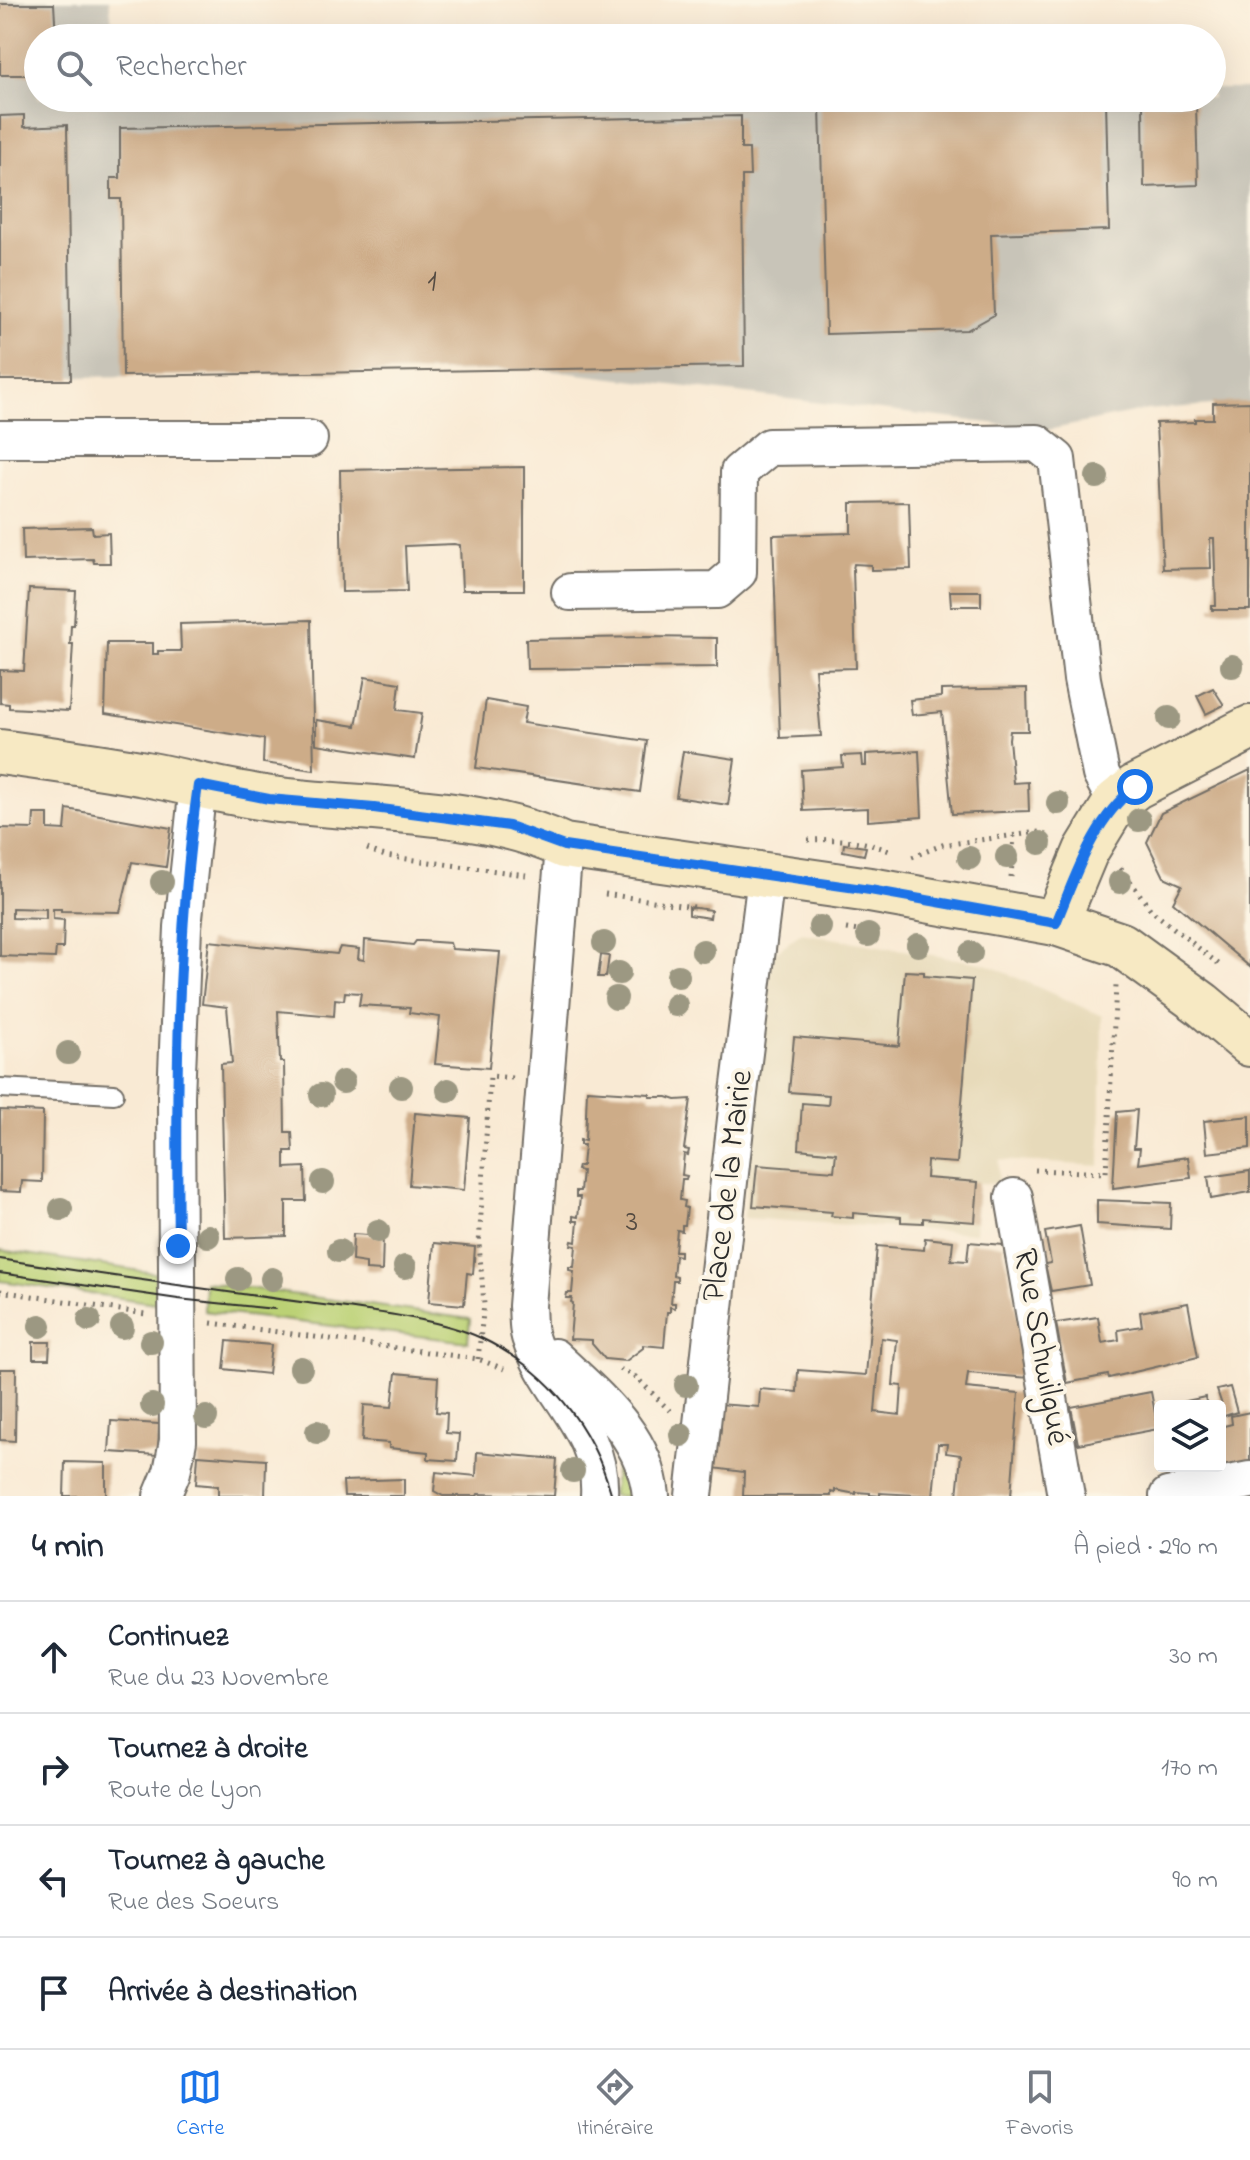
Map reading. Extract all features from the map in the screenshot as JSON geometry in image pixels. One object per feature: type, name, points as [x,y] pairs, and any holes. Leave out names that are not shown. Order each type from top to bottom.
[{"type":"main road","points":[[1056,923],[1086,851],[1116,802],[1135,787],[1250,728]]},
{"type":"main road","points":[[0,752],[126,771],[235,793],[509,826],[564,846],[870,890],[1056,923],[1121,945],[1202,1004],[1250,1044]]},
{"type":"street","points":[[0,439],[309,439]]},
{"type":"street","points":[[570,592],[717,590],[738,572],[739,472],[769,447],[1037,443],[1057,459],[1082,679],[1101,774],[1116,802]]},
{"type":"street","points":[[162,1496],[172,1472],[178,1441],[176,1096],[183,927],[198,785]]},
{"type":"street","points":[[564,846],[527,1306],[529,1334],[536,1351],[549,1376],[581,1422],[594,1452],[600,1481],[599,1496]]},
{"type":"street","name":"Place de la Mairie","points":[[694,1496],[766,877]]},
{"type":"street","name":"Rue Schwilgué","points":[[1014,1197],[1066,1496]]},
{"type":"street","points":[[527,1306],[533,1326],[549,1353],[605,1405],[637,1446],[651,1496]]},
{"type":"street","points":[[1168,1496],[1250,1480]]},
{"type":"lane","points":[[0,1088],[114,1094]]},
{"type":"path","points":[[908,859],[942,845],[1039,832],[1118,864],[1151,910],[1225,970]]},
{"type":"path","points":[[803,840],[867,842],[894,853]]},
{"type":"path","points":[[836,927],[881,934]]},
{"type":"path","points":[[1014,1197],[1010,1168],[1106,1173],[1116,981],[1130,986]]},
{"type":"path","points":[[0,1291],[179,1319],[478,1359],[484,1304],[479,1244],[490,1076],[546,1081]]},
{"type":"shaded area","points":[[0,0],[109,0],[112,24],[24,24],[24,112],[1226,112],[1226,89],[1250,89],[1250,402],[1147,410],[1048,430],[545,370],[0,378]]},
{"type":"shaded area","points":[[801,933],[986,964],[1102,1016],[1100,1166],[999,1160],[998,1184],[978,1183],[975,1233],[744,1218],[772,955]]},
{"type":"green space","points":[[0,1250],[155,1273],[156,1303],[0,1281]]},
{"type":"green space","points":[[205,1282],[470,1319],[468,1342],[204,1311]]},
{"type":"green space","points":[[620,1454],[639,1496],[612,1496],[617,1456]]},
{"type":"building","points":[[0,4],[54,4],[55,24],[24,24],[24,75],[0,75]]},
{"type":"building","points":[[820,112],[1106,112],[1109,230],[991,234],[994,315],[967,330],[826,334]]},
{"type":"building","points":[[1143,112],[1196,112],[1198,185],[1144,187]]},
{"type":"building","points":[[24,115],[24,127],[67,125],[71,380],[0,380],[0,116]]},
{"type":"building","points":[[741,116],[741,149],[749,149],[750,176],[742,176],[744,366],[123,376],[121,199],[111,199],[111,178],[120,178],[120,128]]},
{"type":"building","points":[[1250,402],[1250,610],[1212,610],[1212,606],[1216,606],[1214,538],[1210,538],[1211,568],[1163,569],[1156,423],[1213,419],[1213,403]]},
{"type":"building","points":[[524,467],[524,590],[462,590],[460,545],[454,544],[405,546],[407,591],[342,592],[340,470]]},
{"type":"building","points":[[909,502],[911,569],[871,570],[871,565],[854,564],[856,668],[815,669],[821,736],[780,738],[773,535],[851,533],[851,503]]},
{"type":"building","points":[[92,527],[93,534],[109,533],[110,563],[94,563],[93,559],[23,561],[22,529]]},
{"type":"building","points":[[29,589],[76,591],[74,625],[71,625],[70,644],[73,644],[69,711],[9,708],[9,704],[0,703],[0,670],[24,671]]},
{"type":"building","points":[[950,591],[981,591],[981,606],[951,606]]},
{"type":"building","points":[[311,620],[314,770],[263,763],[264,739],[105,714],[107,643],[153,643],[153,654],[158,654],[158,651],[181,651],[180,624]]},
{"type":"building","points":[[717,638],[717,667],[527,669],[526,639]]},
{"type":"building","points":[[365,677],[400,683],[397,710],[422,713],[415,759],[316,744],[316,720],[356,726]]},
{"type":"building","points":[[1027,688],[1028,731],[1010,731],[1009,739],[1013,783],[1028,782],[1029,811],[952,814],[942,712],[912,715],[910,700],[941,697],[941,690]]},
{"type":"building","points":[[1213,688],[1224,705],[1206,714],[1197,696]]},
{"type":"building","points":[[486,700],[526,707],[523,723],[647,741],[640,792],[476,768]]},
{"type":"building","points":[[683,751],[735,759],[728,805],[676,797]]},
{"type":"building","points":[[919,751],[922,817],[868,821],[868,808],[803,811],[801,770],[843,767],[842,756],[862,755],[863,766],[866,766],[866,754]]},
{"type":"building","points":[[1250,770],[1250,967],[1173,902],[1182,885],[1164,877],[1147,842],[1161,813]]},
{"type":"building","points":[[67,809],[171,828],[166,867],[132,862],[120,912],[53,909],[53,919],[64,920],[63,948],[56,948],[55,958],[0,956],[0,828],[33,829],[34,814],[48,814],[48,829],[65,830]],"holes":[[[12,908],[46,909],[46,919],[12,918]]]},
{"type":"building","points":[[844,844],[866,847],[864,855],[843,851]]},
{"type":"building","points":[[689,907],[711,910],[710,918],[689,915]]},
{"type":"building","points":[[365,940],[413,945],[416,941],[450,943],[452,949],[500,952],[489,1068],[435,1064],[440,1017],[409,1013],[410,1008],[359,1005],[361,993],[345,992],[344,1000],[335,999],[334,1016],[278,1011],[280,1062],[284,1062],[285,1132],[292,1132],[293,1151],[285,1151],[285,1168],[305,1167],[306,1201],[286,1201],[286,1236],[225,1238],[221,1064],[232,1063],[227,1007],[202,1004],[209,941],[337,954],[340,947],[359,949],[358,959],[364,960]]},
{"type":"building","points":[[601,955],[609,956],[606,977],[598,977]]},
{"type":"building","points":[[905,971],[924,972],[924,976],[972,980],[957,1163],[927,1161],[926,1178],[978,1182],[975,1222],[923,1218],[923,1223],[901,1222],[901,1217],[853,1213],[853,1218],[831,1216],[832,1212],[753,1206],[757,1165],[834,1171],[836,1153],[799,1149],[802,1103],[828,1105],[829,1095],[789,1092],[794,1037],[899,1046]]},
{"type":"building","points":[[587,1090],[691,1099],[684,1149],[689,1150],[688,1155],[684,1154],[682,1175],[687,1176],[682,1179],[680,1200],[685,1201],[684,1207],[687,1208],[685,1225],[682,1225],[682,1231],[677,1230],[675,1251],[680,1251],[680,1256],[675,1255],[673,1276],[677,1277],[677,1281],[673,1281],[671,1303],[675,1303],[675,1308],[670,1307],[670,1312],[667,1312],[664,1347],[643,1345],[626,1361],[605,1359],[592,1340],[570,1339],[573,1303],[572,1298],[566,1298],[567,1293],[572,1293],[574,1271],[569,1267],[574,1267],[576,1246],[571,1245],[572,1241],[576,1242],[578,1221],[573,1221],[573,1216],[578,1217],[580,1197],[576,1197],[576,1191],[580,1191],[582,1171],[577,1170],[578,1166],[582,1166],[584,1145],[580,1145],[580,1140],[585,1141]]},
{"type":"building","points":[[0,1110],[43,1112],[42,1182],[22,1181],[21,1192],[0,1191]]},
{"type":"building","points":[[1137,1110],[1134,1148],[1140,1148],[1138,1164],[1188,1157],[1191,1178],[1113,1188],[1117,1112]]},
{"type":"building","points":[[415,1113],[470,1118],[464,1190],[409,1185]]},
{"type":"building","points":[[1250,1116],[1250,1148],[1207,1153],[1204,1121]]},
{"type":"building","points":[[1250,1171],[1250,1192],[1211,1199],[1208,1177]]},
{"type":"building","points":[[1097,1200],[1171,1203],[1170,1229],[1097,1224]]},
{"type":"building","points":[[1080,1226],[1090,1285],[1051,1291],[1045,1264],[1051,1263],[1045,1232]]},
{"type":"building","points":[[353,1234],[383,1236],[382,1271],[366,1270],[366,1263],[352,1261]]},
{"type":"building","points":[[925,1238],[953,1241],[951,1260],[967,1261],[969,1242],[1003,1245],[1030,1378],[968,1373],[966,1388],[1019,1393],[1011,1496],[957,1496],[961,1455],[946,1453],[947,1444],[938,1444],[933,1496],[880,1493],[880,1496],[835,1490],[831,1496],[743,1496],[744,1472],[713,1468],[715,1444],[719,1444],[721,1428],[717,1428],[718,1404],[759,1407],[760,1389],[797,1392],[798,1370],[866,1375],[877,1246],[924,1250]],"holes":[[[881,1338],[897,1340],[893,1385],[902,1386],[900,1415],[875,1412]]]},
{"type":"building","points":[[434,1243],[475,1247],[473,1274],[467,1273],[464,1305],[429,1302]]},
{"type":"building","points":[[1188,1303],[1198,1357],[1109,1378],[1108,1375],[1067,1383],[1056,1323],[1098,1317],[1102,1343],[1119,1340],[1118,1330],[1142,1326],[1140,1312]]},
{"type":"building","points":[[227,1341],[271,1345],[268,1374],[224,1369]]},
{"type":"building","points":[[33,1342],[50,1342],[49,1359],[33,1359]]},
{"type":"building","points":[[0,1369],[16,1369],[15,1441],[0,1440]]},
{"type":"building","points":[[396,1373],[438,1377],[436,1412],[447,1413],[446,1433],[459,1434],[457,1461],[428,1459],[428,1452],[389,1448],[389,1443],[362,1441],[364,1405],[392,1407]]},
{"type":"building","points":[[1230,1387],[1237,1412],[1226,1415],[1226,1400],[1220,1400],[1217,1390]]},
{"type":"building","points":[[1151,1392],[1154,1430],[1078,1444],[1071,1407]]},
{"type":"building","points":[[1250,1412],[1250,1464],[1226,1468],[1226,1426],[1232,1424],[1231,1416]]},
{"type":"building","points":[[111,1421],[159,1424],[158,1455],[109,1452]]},
{"type":"building","points":[[477,1452],[557,1459],[554,1496],[443,1496],[434,1491],[436,1472],[476,1476]]},
{"type":"building","points":[[198,1455],[266,1460],[265,1496],[218,1496],[218,1486],[196,1484]]},
{"type":"building","points":[[65,1462],[106,1463],[106,1496],[64,1496]]},
{"type":"building","points":[[404,1479],[404,1496],[344,1496],[343,1481]]},
{"type":"tram line","points":[[0,1259],[396,1315],[463,1331],[505,1351],[547,1383],[564,1402],[593,1446],[612,1496]]},
{"type":"tram line","points":[[0,1273],[178,1299],[275,1309]]},
{"type":"route","points":[[178,1246],[176,1096],[183,927],[198,785],[269,799],[374,808],[509,826],[564,846],[870,890],[1056,923],[1086,851],[1116,802],[1135,787]]}]
